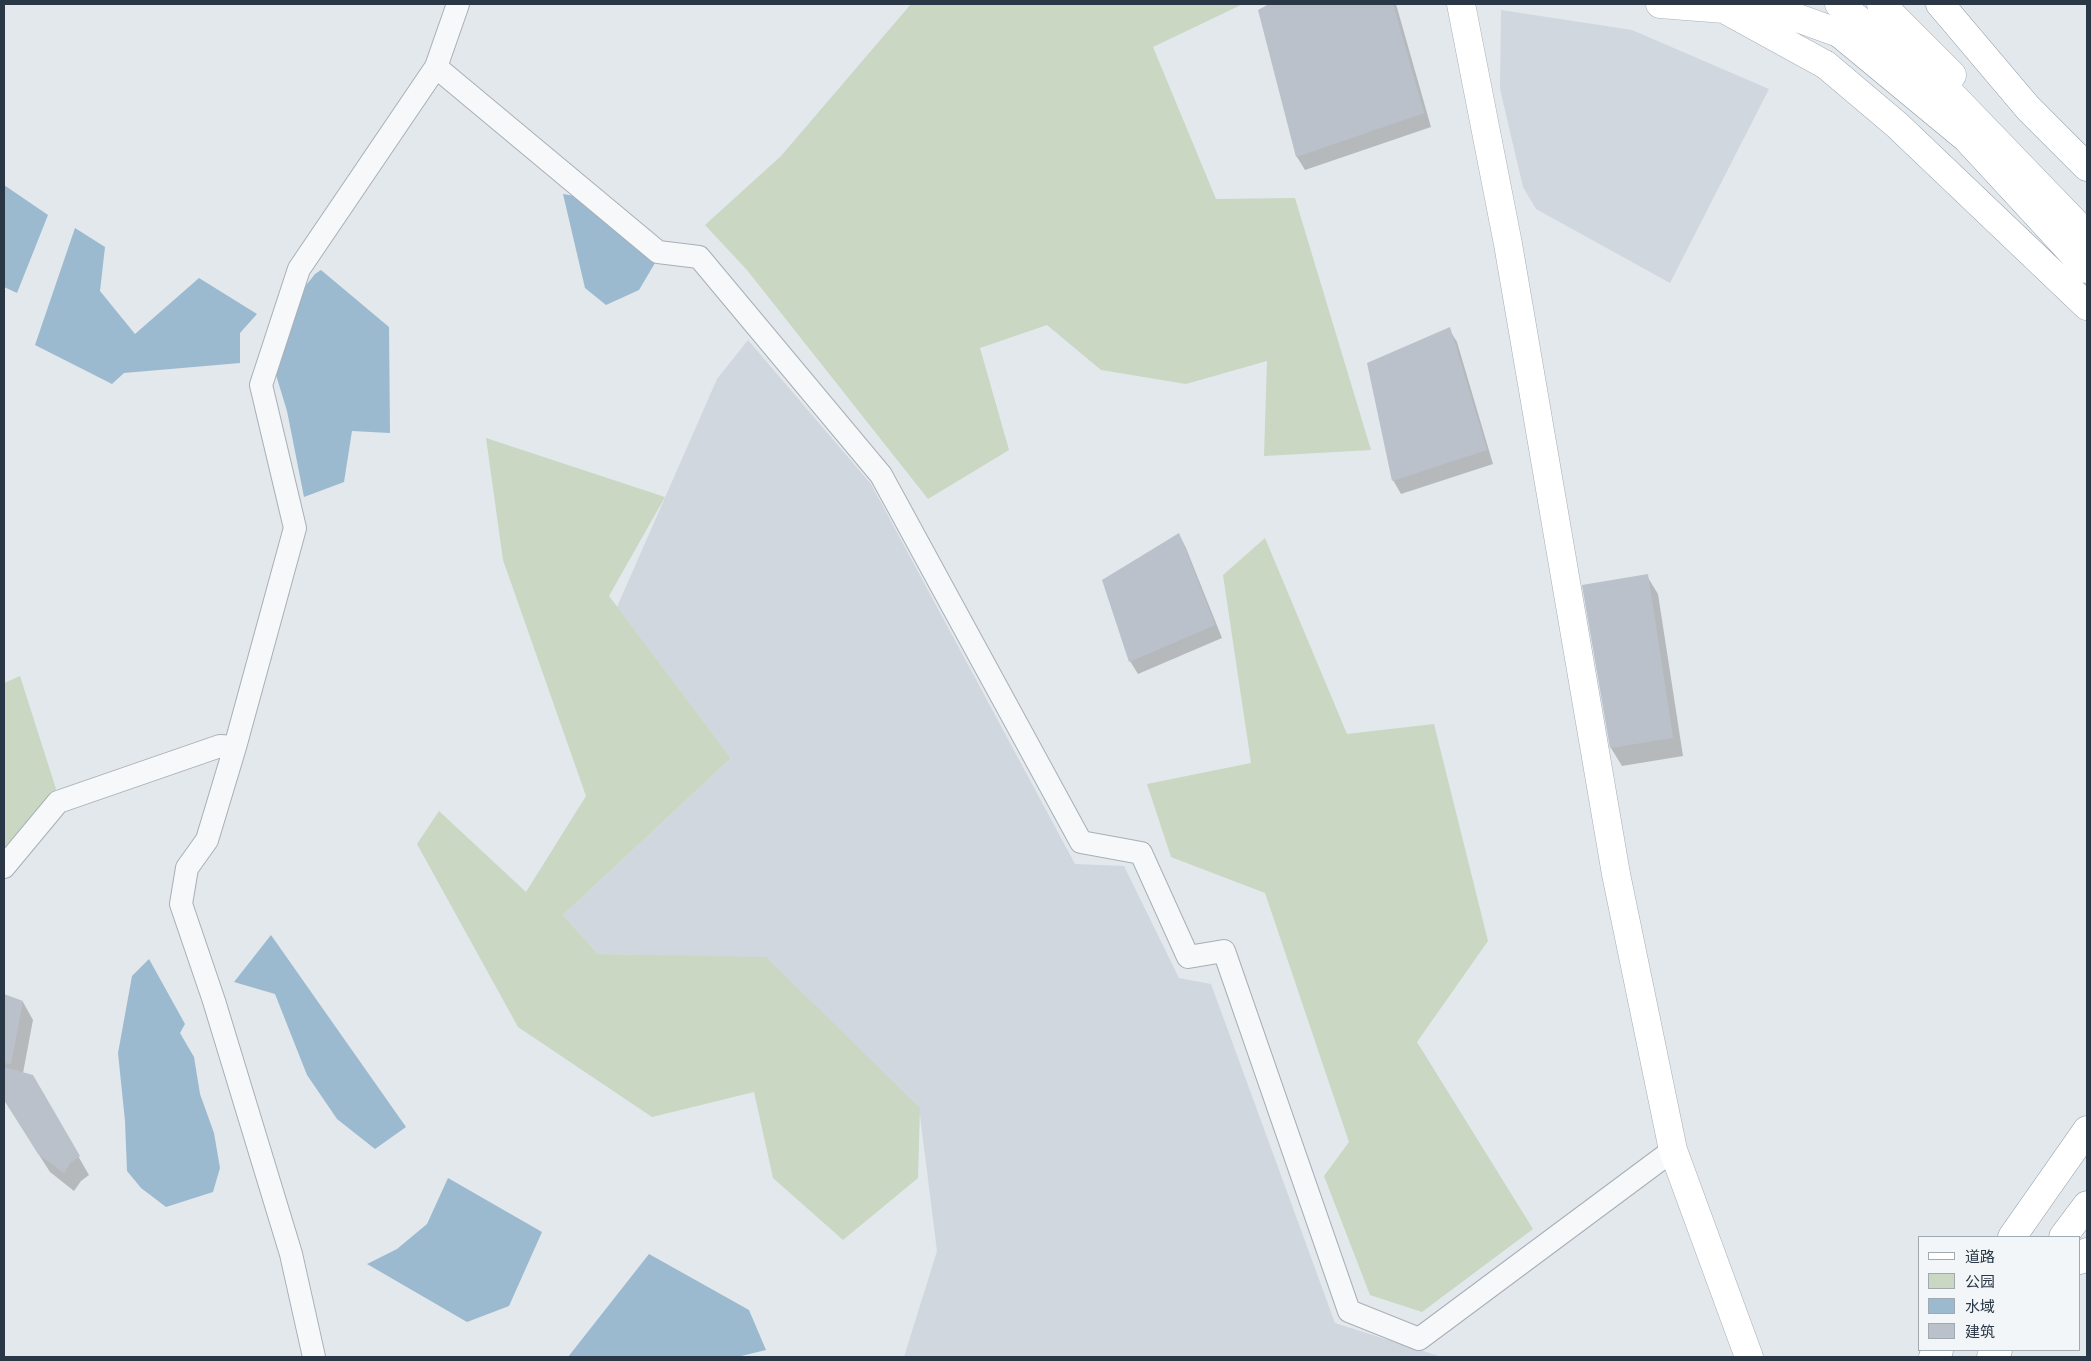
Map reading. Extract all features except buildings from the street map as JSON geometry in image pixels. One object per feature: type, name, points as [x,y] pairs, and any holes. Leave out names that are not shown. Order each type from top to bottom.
[{"type":"main road","points":[[1461,4],[1508,244],[1616,874],[1673,1150],[1749,1357]]},
{"type":"main road","points":[[1660,4],[1724,9],[1826,65],[1897,125],[2087,306]]},
{"type":"main road","points":[[1758,4],[1839,33],[1966,138],[2087,269]]},
{"type":"main road","points":[[1839,4],[1952,95],[2087,235]]},
{"type":"main road","points":[[1881,4],[2087,210]]},
{"type":"main road","points":[[1940,4],[2028,108],[2087,167]]},
{"type":"main road","points":[[2013,1236],[2087,1130]]},
{"type":"main road","points":[[2022,1236],[2087,1150]]},
{"type":"main road","points":[[2064,1236],[2087,1205]]},
{"type":"street","points":[[314,1357],[291,1254],[214,1001],[181,904],[187,868],[207,840],[235,747],[295,528],[261,385],[299,269],[436,67],[458,4]]},
{"type":"street","points":[[436,67],[658,252],[699,258],[882,475],[1081,842],[1141,853],[1188,957],[1224,951],[1349,1311],[1419,1339],[1673,1150]]},
{"type":"street","points":[[4,867],[58,802],[220,746],[235,747]]},
{"type":"shaded area","points":[[1501,10],[1632,30],[1769,89],[1670,283],[1536,209],[1523,187],[1500,89]]},
{"type":"shaded area","points":[[748,340],[871,484],[1075,864],[1124,866],[1179,978],[1211,984],[1335,1323],[1442,1357],[904,1357],[937,1251],[919,1108],[766,958],[598,954],[563,915],[731,758],[617,607],[717,379]]},
{"type":"green space","points":[[911,4],[1243,4],[1153,47],[1216,199],[1295,198],[1371,450],[1264,456],[1267,361],[1186,384],[1101,370],[1047,325],[980,348],[1009,450],[928,499],[747,270],[705,225],[781,156]]},
{"type":"green space","points":[[486,438],[665,497],[609,596],[731,758],[563,915],[598,954],[766,957],[920,1108],[918,1178],[843,1240],[773,1178],[754,1092],[652,1117],[518,1027],[417,844],[439,811],[526,892],[586,796],[503,560]]},
{"type":"green space","points":[[1265,538],[1347,734],[1434,724],[1488,941],[1417,1042],[1533,1229],[1422,1312],[1370,1295],[1324,1176],[1349,1142],[1265,893],[1171,857],[1147,784],[1251,763],[1223,575]]},
{"type":"green space","points":[[20,676],[56,789],[4,850],[4,683]]},
{"type":"water","points":[[4,185],[48,215],[17,293],[4,287]]},
{"type":"water","points":[[563,194],[575,196],[655,263],[639,290],[606,305],[585,288]]},
{"type":"water","points":[[75,228],[105,247],[100,291],[135,334],[199,278],[257,314],[240,333],[240,363],[124,373],[112,384],[35,345]]},
{"type":"water","points":[[321,270],[389,327],[390,433],[352,431],[344,482],[304,497],[287,411],[276,375],[303,289],[315,274]]},
{"type":"water","points":[[271,935],[406,1127],[375,1149],[337,1119],[307,1075],[275,994],[234,982]]},
{"type":"water","points":[[149,959],[185,1024],[180,1033],[194,1057],[200,1094],[214,1133],[220,1168],[213,1192],[166,1207],[141,1188],[127,1171],[125,1121],[118,1053],[132,976]]},
{"type":"water","points":[[448,1178],[542,1232],[509,1306],[467,1322],[367,1264],[397,1249],[427,1224]]},
{"type":"water","points":[[649,1254],[749,1310],[766,1350],[737,1357],[568,1357]]}]
